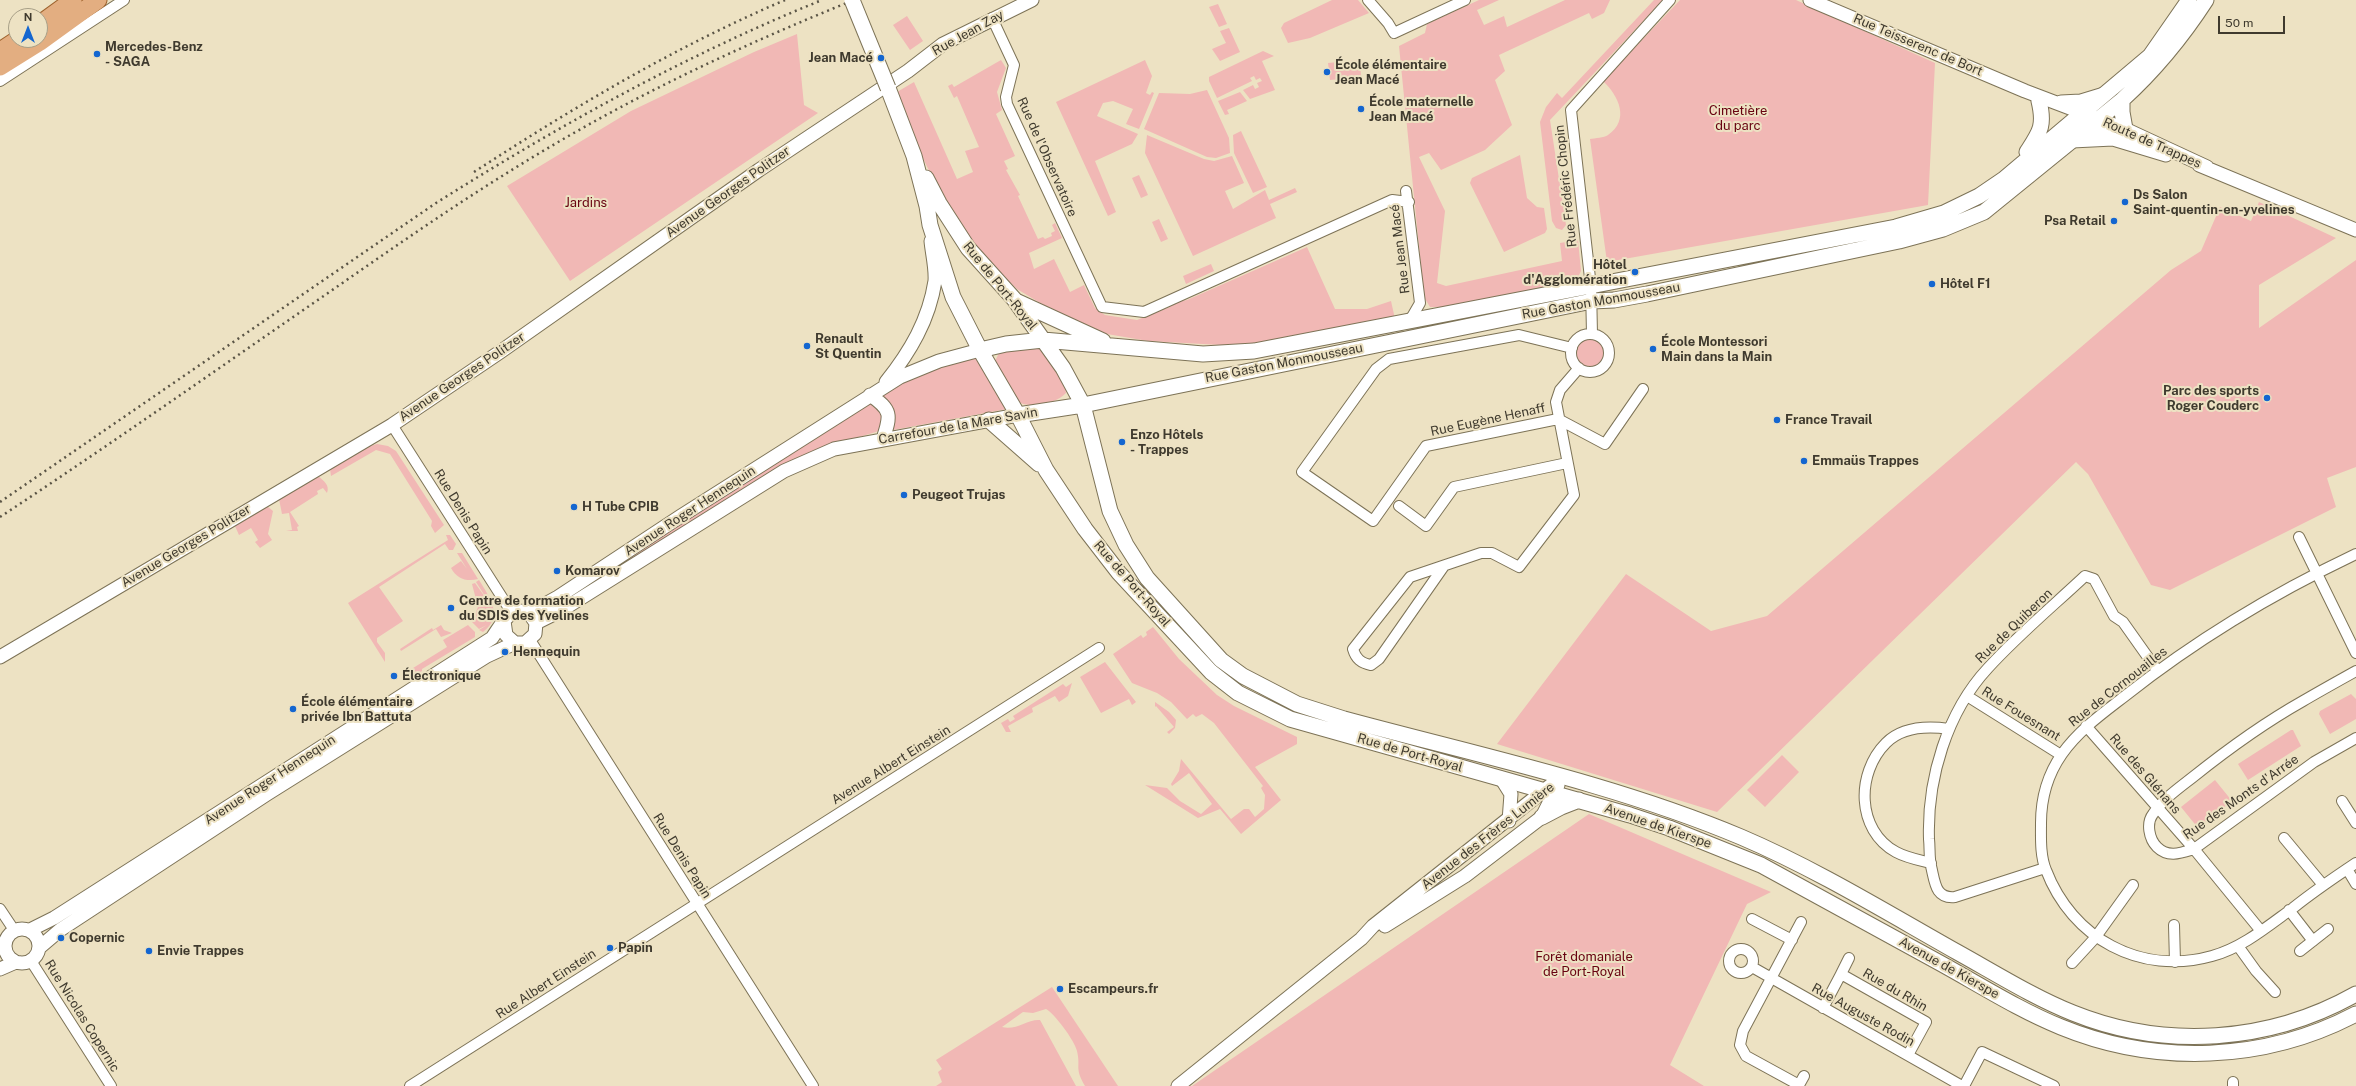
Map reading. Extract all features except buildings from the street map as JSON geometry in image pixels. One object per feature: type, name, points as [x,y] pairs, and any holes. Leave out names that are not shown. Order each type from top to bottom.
[{"type":"main road","points":[[48,18],[72,0]]},
{"type":"main road","points":[[0,67],[40,42],[98,0]]},
{"type":"main road","name":"Rue de Port-Royal","points":[[852,0],[914,156],[939,203],[968,248],[1014,299],[1063,368],[1083,405],[1110,511],[1126,546],[1147,578],[1221,660],[1243,676],[1297,704],[1344,719],[1561,778]]},
{"type":"main road","points":[[2085,119],[2104,94],[2150,56],[2189,0]]},
{"type":"main road","points":[[2085,119],[2122,100],[2142,81],[2173,48],[2206,0]]},
{"type":"main road","points":[[2027,178],[2026,171],[2085,119],[2131,82],[2150,61],[2150,56]]},
{"type":"main road","points":[[2122,100],[2122,112],[2125,129]]},
{"type":"main road","points":[[2020,165],[2042,130],[2042,113],[2039,101]]},
{"type":"main road","name":"Rue Gaston Monmousseau","points":[[1083,405],[1896,227],[1944,213],[1979,196],[2085,119]]},
{"type":"main road","name":"Rue Gaston Monmousseau","points":[[1114,345],[1203,354],[1254,350],[1434,317],[1591,294],[1614,300],[1899,241],[1943,229],[1984,212],[2072,141],[2085,119]]},
{"type":"main road","name":"Rue de Port-Royal","points":[[914,156],[930,225],[953,297],[980,350],[1018,416],[1046,470],[1085,529],[1120,573],[1211,672],[1238,693],[1290,719],[1550,792]]},
{"type":"main road","points":[[1014,299],[1114,345]]},
{"type":"main road","points":[[980,350],[1006,344],[1043,340],[1114,345]]},
{"type":"main road","name":"Carrefour de la Mare Savin","points":[[1018,416],[1083,405]]},
{"type":"main road","points":[[989,420],[1046,470]]},
{"type":"main road","name":"Avenue de Kierspe","points":[[1561,778],[1636,798],[1742,838],[1802,866],[2042,999],[2104,1024],[2140,1032],[2175,1036],[2208,1037],[2243,1034],[2279,1026],[2309,1017],[2356,994]]},
{"type":"main road","name":"Avenue de Kierspe","points":[[1550,792],[1669,828],[1761,865],[2022,1008],[2088,1037],[2126,1047],[2169,1054],[2237,1052],[2306,1036],[2356,1014]]},
{"type":"main road","points":[[1542,817],[1561,806],[1579,800]]},
{"type":"street","points":[[0,81],[124,0]]},
{"type":"street","name":"Rue Jean Zay","points":[[908,71],[943,44],[992,18],[1032,0]]},
{"type":"street","points":[[1368,0],[1388,23],[1394,33],[1465,0]]},
{"type":"street","name":"Rue Frédéric Chopin","points":[[1592,334],[1591,294],[1571,110],[1670,0]]},
{"type":"street","name":"Rue Teisserenc de Bort","points":[[1810,0],[2025,90],[2060,102],[2085,119]]},
{"type":"street","name":"Rue de l'Observatoire","points":[[992,18],[1014,65],[1006,97],[1007,104],[1102,307],[1144,312],[1392,200],[1408,202]]},
{"type":"street","name":"Avenue Georges Politzer","points":[[0,657],[392,424],[487,361],[759,170],[908,71]]},
{"type":"street","name":"Rue Teisserenc de Bort","points":[[2025,90],[2039,101],[2085,119]]},
{"type":"street","points":[[2060,102],[2081,101],[2104,94]]},
{"type":"street","name":"Route de Trappes","points":[[2085,119],[2125,129],[2207,167],[2356,230]]},
{"type":"street","name":"Route de Trappes","points":[[2085,119],[2113,139],[2207,167]]},
{"type":"street","points":[[2072,141],[2113,139]]},
{"type":"street","name":"Rue Jean Macé","points":[[1406,191],[1420,303],[1409,322]]},
{"type":"street","points":[[876,392],[904,358],[922,328],[935,280],[930,225]]},
{"type":"street","name":"Rue Jean Macé","points":[[1420,303],[1434,317]]},
{"type":"street","points":[[1592,334],[1598,336],[1607,345],[1608,357],[1606,363],[1590,372],[1579,368],[1572,359],[1572,348],[1582,336],[1592,334]]},
{"type":"street","name":"Rue Eugène Henaff","points":[[1558,419],[1426,446],[1373,521],[1302,472],[1376,369],[1389,359],[1519,335],[1572,348]]},
{"type":"street","points":[[876,392],[900,377],[939,361],[980,350]]},
{"type":"street","points":[[1444,566],[1379,659],[1371,665],[1364,664],[1356,657],[1353,649],[1410,577],[1481,553],[1492,554],[1519,567],[1574,495],[1558,419],[1556,402],[1560,390],[1579,368]]},
{"type":"street","points":[[1558,419],[1604,444],[1643,389]]},
{"type":"street","points":[[876,392],[888,411],[890,419],[883,439]]},
{"type":"street","name":"Avenue Roger Hennequin","points":[[533,618],[558,597],[876,392]]},
{"type":"street","name":"Carrefour de la Mare Savin","points":[[834,448],[1018,416]]},
{"type":"street","name":"Rue Denis Papin","points":[[392,424],[508,617]]},
{"type":"street","name":"Avenue Roger Hennequin","points":[[14,930],[30,930],[60,914],[486,641],[508,617],[518,611],[533,618],[562,610],[784,471],[834,448]]},
{"type":"street","points":[[1399,506],[1426,526],[1454,487],[1567,463]]},
{"type":"street","points":[[2299,537],[2316,573],[2353,638],[2356,653]]},
{"type":"street","name":"Rue de Cornouailles","points":[[2356,554],[2316,573],[2234,619],[2157,670],[2086,726],[2061,755],[2048,783],[2041,810],[2041,838],[2045,868],[2057,893],[2073,916],[2095,938],[2121,951],[2152,960],[2174,962],[2212,956],[2238,946],[2356,863]]},
{"type":"street","name":"Rue de Quiberon","points":[[2045,868],[1955,897],[1946,898],[1941,896],[1937,890],[1931,863],[1929,820],[1931,795],[1938,763],[1949,730],[1968,696],[1987,668],[2085,576],[2094,579],[2114,616],[2122,622],[2157,670]]},
{"type":"street","points":[[508,617],[506,636],[515,643]]},
{"type":"street","points":[[530,640],[535,634],[533,618]]},
{"type":"street","name":"Rue Denis Papin","points":[[530,640],[813,1086]]},
{"type":"street","name":"Avenue Roger Hennequin","points":[[32,961],[38,953],[40,947],[60,930],[267,794],[481,659],[515,643],[521,644],[530,640]]},
{"type":"street","name":"Avenue Albert Einstein","points":[[696,903],[1099,648]]},
{"type":"street","name":"Rue des Monts d'Arrée","points":[[2356,671],[2282,713],[2229,748],[2170,796],[2152,814],[2149,831],[2156,847],[2166,853],[2174,854],[2194,849],[2314,762],[2356,738]]},
{"type":"street","name":"Rue Fouesnant","points":[[1968,696],[2061,755]]},
{"type":"street","name":"Rue des Glénans","points":[[2086,726],[2194,849],[2261,931]]},
{"type":"street","points":[[1931,863],[1911,859],[1895,851],[1881,839],[1870,824],[1865,804],[1864,786],[1869,769],[1887,742],[1903,733],[1917,729],[1935,727],[1949,730]]},
{"type":"street","points":[[1501,778],[1511,794],[1509,821]]},
{"type":"street","name":"Avenue des Frères Lumière","points":[[1361,939],[1373,926],[1509,821],[1550,792],[1561,778]]},
{"type":"street","name":"Avenue des Frères Lumière","points":[[1178,1086],[1361,939],[1466,876],[1542,817],[1550,792]]},
{"type":"street","points":[[2342,801],[2356,823]]},
{"type":"street","points":[[2284,838],[2323,885]]},
{"type":"street","points":[[2346,869],[2356,884]]},
{"type":"street","points":[[2072,963],[2095,938],[2134,885]]},
{"type":"street","name":"Rue Albert Einstein","points":[[410,1086],[696,903]]},
{"type":"street","points":[[0,910],[14,930],[2,945],[7,954],[16,962]]},
{"type":"street","points":[[2289,910],[2313,940]]},
{"type":"street","points":[[1752,919],[1792,940]]},
{"type":"street","points":[[1801,922],[1743,1031],[1740,1045],[1746,1056],[1799,1085],[1804,1076]]},
{"type":"street","points":[[2174,925],[2174,962]]},
{"type":"street","points":[[2300,951],[2328,928]]},
{"type":"street","points":[[30,930],[37,937],[40,947]]},
{"type":"street","points":[[2238,946],[2256,971],[2275,992]]},
{"type":"street","name":"Rue du Rhin","points":[[1823,1008],[1849,958]]},
{"type":"street","points":[[0,969],[16,962],[32,961]]},
{"type":"street","name":"Rue Nicolas Copernic","points":[[32,961],[111,1086]]},
{"type":"street","name":"Rue Auguste Rodin","points":[[1752,967],[1963,1086]]},
{"type":"street","name":"Rue du Rhin","points":[[1841,974],[1926,1022],[1908,1055]]},
{"type":"street","points":[[1963,1086],[1982,1052],[2054,1086]]},
{"type":"green space","points":[[1332,0],[1358,0],[1369,13],[1310,38],[1288,43],[1281,28],[1284,23]]},
{"type":"green space","points":[[1479,0],[1499,0],[1477,10],[1484,25],[1504,16],[1507,27],[1565,0],[1610,0],[1604,13],[1592,19],[1589,13],[1499,55],[1505,71],[1495,80],[1512,125],[1485,150],[1441,170],[1429,153],[1419,157],[1445,211],[1437,283],[1446,286],[1562,261],[1560,243],[1578,240],[1581,271],[1576,281],[1445,307],[1430,307],[1424,297],[1399,46],[1425,33],[1427,24]]},
{"type":"green space","points":[[1654,0],[1663,0],[1550,120],[1566,225],[1562,230],[1556,228],[1552,221],[1540,122],[1546,107],[1557,93],[1562,98]]},
{"type":"green space","name":"Cimetière du parc","points":[[1680,0],[1796,0],[1935,63],[1928,205],[1607,262],[1590,139],[1606,136],[1615,129],[1619,122],[1620,108],[1614,94],[1603,81]]},
{"type":"green space","points":[[1218,4],[1227,24],[1219,27],[1209,7]]},
{"type":"green space","points":[[907,16],[923,41],[910,50],[893,25]]},
{"type":"green space","points":[[1229,28],[1240,52],[1220,61],[1212,49],[1226,43],[1220,31]]},
{"type":"green space","name":"Jardins","points":[[797,34],[804,105],[818,113],[570,281],[507,186],[631,111],[754,52]]},
{"type":"green space","points":[[1263,51],[1274,56],[1262,61],[1275,90],[1250,99],[1243,90],[1253,85],[1255,89],[1259,87],[1257,83],[1262,81],[1260,78],[1256,80],[1254,76],[1250,78],[1252,81],[1217,98],[1209,81],[1209,77]]},
{"type":"green space","points":[[1001,60],[1006,68],[997,92],[1002,110],[996,114],[1015,156],[1004,161],[1008,169],[1006,170],[1020,195],[1018,196],[1038,239],[1043,237],[1045,239],[1052,236],[1051,233],[1055,231],[1052,225],[1055,223],[1062,238],[1029,253],[1034,269],[1054,259],[1070,292],[1084,285],[1095,308],[1105,315],[1137,320],[1170,307],[1170,303],[1187,300],[1307,247],[1335,309],[1367,309],[1391,301],[1395,319],[1239,346],[1148,341],[1107,334],[1050,309],[1017,289],[981,255],[936,185],[916,144],[897,92],[914,82],[957,179],[973,172],[965,151],[979,147],[957,96],[954,98],[948,86],[952,84],[954,87]]},
{"type":"green space","points":[[1145,60],[1152,76],[1146,93],[1150,95],[1152,92],[1154,93],[1139,129],[1126,124],[1133,109],[1113,101],[1103,103],[1097,116],[1138,134],[1132,144],[1095,161],[1116,212],[1108,216],[1056,102]]},
{"type":"green space","points":[[1360,60],[1361,77],[1330,80],[1328,63]]},
{"type":"green space","points":[[1207,90],[1229,138],[1230,153],[1216,158],[1207,157],[1144,129],[1159,93],[1190,94]]},
{"type":"green space","points":[[1240,92],[1247,101],[1227,110],[1229,114],[1225,115],[1218,101]]},
{"type":"green space","points":[[1241,131],[1267,187],[1253,193],[1234,153],[1233,135]]},
{"type":"green space","points":[[1147,135],[1204,159],[1214,161],[1232,156],[1244,183],[1225,191],[1233,209],[1265,190],[1269,200],[1295,188],[1297,192],[1270,204],[1276,218],[1193,256],[1145,153]]},
{"type":"green space","points":[[1520,155],[1527,198],[1537,207],[1544,208],[1547,229],[1545,233],[1504,252],[1470,183],[1472,178]]},
{"type":"green space","points":[[1139,175],[1148,195],[1141,198],[1132,178]]},
{"type":"green space","points":[[2259,202],[2336,238],[2259,285],[2259,328],[2356,260],[2356,467],[2327,478],[2336,507],[2170,590],[2151,585],[2088,474],[2076,462],[1717,812],[1497,744],[1626,574],[1711,631],[1767,616],[2171,270],[2201,251],[2220,207],[2251,221]]},
{"type":"green space","points":[[1159,219],[1168,239],[1161,242],[1152,222]]},
{"type":"green space","points":[[1211,264],[1214,271],[1186,284],[1183,276]]},
{"type":"green space","points":[[1590,338],[1596,339],[1604,347],[1604,359],[1596,367],[1590,368],[1584,367],[1576,359],[1575,353],[1576,347],[1584,339]]},
{"type":"green space","points":[[1040,348],[1049,356],[1058,368],[1064,381],[1066,393],[1049,403],[1027,405],[1016,400],[995,361],[1000,351]]},
{"type":"green space","points":[[977,355],[1007,409],[893,430],[878,395],[915,376]]},
{"type":"green space","points":[[865,403],[873,403],[885,414],[883,427],[876,432],[828,446],[545,617],[542,613]]},
{"type":"green space","points":[[377,444],[388,446],[396,451],[444,525],[435,533],[431,526],[432,521],[390,454],[376,450],[331,476],[330,469],[367,447]]},
{"type":"green space","points":[[318,476],[327,485],[327,493],[323,488],[317,491],[318,494],[290,512],[299,526],[297,527],[298,531],[286,531],[292,530],[289,513],[282,514],[279,499]]},
{"type":"green space","points":[[267,506],[273,511],[268,534],[272,540],[260,548],[255,542],[258,540],[251,528],[239,535],[235,526]]},
{"type":"green space","points":[[446,535],[450,535],[456,544],[453,550],[449,550],[445,544],[379,587],[403,621],[377,638],[377,642],[385,653],[385,662],[348,603],[448,540]]},
{"type":"green space","points":[[457,553],[462,553],[478,579],[466,580],[453,572],[451,568],[461,561],[467,569]]},
{"type":"green space","points":[[479,580],[491,600],[494,613],[493,620],[483,632],[479,630],[487,625],[479,629],[472,622],[478,607],[472,584],[475,583],[490,604],[476,582]]},
{"type":"green space","points":[[441,625],[444,630],[452,633],[441,637],[436,629],[401,651],[400,649],[432,628],[433,630]]},
{"type":"green space","points":[[468,625],[475,632],[475,637],[422,669],[422,671],[411,679],[406,676],[411,673],[406,675],[405,673],[447,647],[443,640]]},
{"type":"green space","points":[[1153,627],[1179,659],[1217,695],[1234,706],[1297,737],[1297,744],[1255,767],[1281,800],[1241,834],[1220,809],[1198,818],[1145,785],[1167,788],[1180,801],[1201,814],[1212,804],[1189,773],[1172,786],[1171,784],[1179,771],[1181,759],[1231,819],[1244,809],[1249,809],[1255,817],[1264,809],[1265,795],[1261,788],[1263,786],[1214,723],[1202,714],[1196,717],[1193,714],[1187,719],[1171,702],[1157,693],[1132,683],[1113,654],[1141,635],[1143,638],[1147,635],[1146,632]]},
{"type":"green space","points":[[1105,662],[1136,702],[1132,705],[1129,699],[1101,713],[1080,677]]},
{"type":"green space","points":[[1072,683],[1068,696],[1059,702],[1055,696],[1032,708],[1033,712],[1008,726],[1011,732],[1006,732],[1001,723],[1008,719],[1010,722],[1015,719],[1013,716],[1063,684],[1066,687]]},
{"type":"green space","points":[[2351,694],[2356,699],[2356,719],[2330,734],[2319,714],[2320,711]]},
{"type":"green space","points":[[1155,702],[1169,712],[1176,720],[1175,728],[1169,734],[1167,732],[1174,727],[1156,706],[1155,707]]},
{"type":"green space","points":[[2293,730],[2301,746],[2248,780],[2238,764]]},
{"type":"green space","points":[[1782,755],[1799,772],[1765,807],[1747,790]]},
{"type":"green space","points":[[2215,780],[2232,801],[2198,828],[2181,807]]},
{"type":"green space","name":"Forêt domaniale de Port-Royal","points":[[1589,814],[1771,892],[1747,904],[1670,1065],[1704,1086],[1192,1086]]},
{"type":"green space","points":[[1052,987],[1118,1086],[1085,1086],[1079,1071],[1078,1057],[1075,1046],[1059,1021],[1046,1009],[1033,1013],[1023,1012],[1002,1027],[1007,1028],[1040,1020],[1076,1086],[936,1086],[942,1082],[938,1072],[942,1069],[936,1060]]},
{"type":"railway","points":[[474,172],[550,124],[626,79],[664,58],[744,18],[785,0]]},
{"type":"railway","points":[[0,502],[436,203],[483,174],[624,93],[722,44],[771,21],[822,0]]},
{"type":"railway","points":[[0,517],[124,434],[380,257],[485,187],[538,154],[615,110],[654,90],[733,52],[854,0]]},
{"type":"place","name":"Mercedes-Benz - SAGA","points":[[97,54]]},
{"type":"place","name":"Jean Macé","points":[[881,58]]},
{"type":"place","name":"École élémentaire Jean Macé","points":[[1327,72]]},
{"type":"place","name":"École maternelle Jean Macé","points":[[1361,109]]},
{"type":"place","name":"Ds Salon Saint-quentin-en-yvelines","points":[[2125,202]]},
{"type":"place","name":"Psa Retail","points":[[2114,221]]},
{"type":"place","name":"Hôtel d'Agglomération","points":[[1635,272]]},
{"type":"place","name":"Hôtel F1","points":[[1932,284]]},
{"type":"place","name":"Renault St Quentin","points":[[807,346]]},
{"type":"place","name":"École Montessori Main dans la Main","points":[[1653,349]]},
{"type":"place","name":"Parc des sports Roger Couderc","points":[[2267,398]]},
{"type":"place","name":"France Travail","points":[[1777,420]]},
{"type":"place","name":"Enzo Hôtels - Trappes","points":[[1122,442]]},
{"type":"place","name":"Emmaüs Trappes","points":[[1804,461]]},
{"type":"place","name":"Peugeot Trujas","points":[[904,495]]},
{"type":"place","name":"H Tube CPIB","points":[[574,507]]},
{"type":"place","name":"Komarov","points":[[557,571]]},
{"type":"place","name":"Centre de formation du SDIS des Yvelines","points":[[451,608]]},
{"type":"place","name":"Hennequin","points":[[505,652]]},
{"type":"place","name":"Électronique","points":[[394,676]]},
{"type":"place","name":"École élémentaire privée Ibn Battuta","points":[[293,709]]},
{"type":"place","name":"Copernic","points":[[61,938]]},
{"type":"place","name":"Papin","points":[[610,948]]},
{"type":"place","name":"Envie Trappes","points":[[149,951]]},
{"type":"place","name":"Escampeurs.fr","points":[[1060,989]]}]
